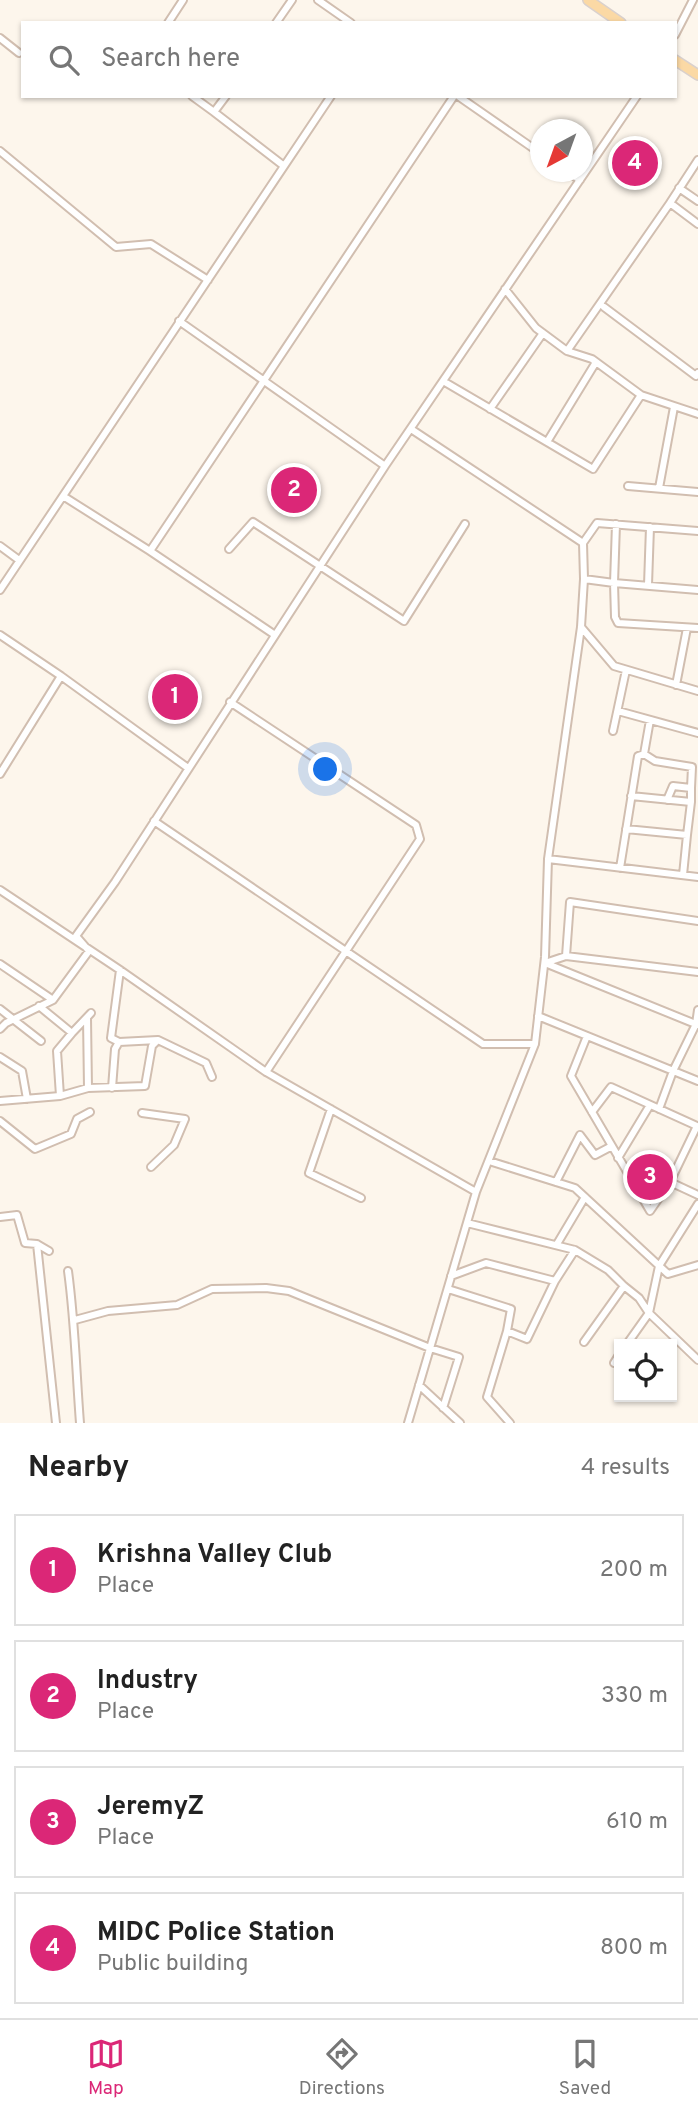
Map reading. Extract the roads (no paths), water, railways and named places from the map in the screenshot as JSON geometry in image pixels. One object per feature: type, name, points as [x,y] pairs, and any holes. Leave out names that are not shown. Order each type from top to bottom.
[{"type":"main road","points":[[588,0],[618,21]]},
{"type":"main road","points":[[677,61],[698,75]]},
{"type":"street","points":[[169,21],[183,0]]},
{"type":"street","points":[[277,21],[292,0]]},
{"type":"street","points":[[318,0],[348,21]]},
{"type":"street","points":[[677,31],[693,0]]},
{"type":"street","points":[[0,38],[19,53]]},
{"type":"street","points":[[195,98],[284,166]]},
{"type":"street","points":[[214,112],[224,98]]},
{"type":"street","points":[[0,590],[330,98]]},
{"type":"street","points":[[150,551],[455,98]]},
{"type":"street","points":[[459,98],[530,146]]},
{"type":"street","points":[[593,161],[636,98]]},
{"type":"street","points":[[0,151],[116,247],[151,244],[208,279]]},
{"type":"street","points":[[567,351],[698,160]]},
{"type":"street","points":[[89,951],[76,936],[115,882],[385,466],[579,182]]},
{"type":"street","points":[[679,188],[698,201]]},
{"type":"street","points":[[670,203],[698,224]]},
{"type":"street","points":[[505,289],[536,328],[567,351],[596,362],[641,395],[698,414]]},
{"type":"street","points":[[604,307],[696,376],[698,373]]},
{"type":"street","points":[[180,321],[385,466]]},
{"type":"street","points":[[490,409],[543,333]]},
{"type":"street","points":[[547,442],[596,362]]},
{"type":"street","points":[[443,381],[593,469],[641,395]]},
{"type":"street","points":[[659,488],[674,407]]},
{"type":"street","points":[[411,429],[583,544]]},
{"type":"street","points":[[628,486],[698,492]]},
{"type":"street","points":[[63,496],[275,635]]},
{"type":"street","points":[[229,550],[253,522],[404,621],[465,524]]},
{"type":"street","points":[[408,1423],[476,1192],[535,1044],[545,964],[548,859],[581,627],[583,544],[597,523],[698,531]]},
{"type":"street","points":[[616,524],[614,583],[615,618],[618,623],[698,628]]},
{"type":"street","points":[[648,584],[650,527]]},
{"type":"street","points":[[0,546],[19,559]]},
{"type":"street","points":[[584,579],[698,590]]},
{"type":"street","points":[[581,627],[614,666],[698,691]]},
{"type":"street","points":[[676,685],[687,628]]},
{"type":"street","points":[[0,635],[188,768]]},
{"type":"street","points":[[613,731],[626,670]]},
{"type":"street","points":[[0,774],[61,676]]},
{"type":"street","points":[[230,702],[416,825],[421,839],[266,1072]]},
{"type":"street","points":[[618,711],[698,733]]},
{"type":"street","points":[[644,754],[650,720]]},
{"type":"street","points":[[620,868],[638,756],[644,754]]},
{"type":"street","points":[[644,754],[655,761],[691,767],[691,802],[683,875]]},
{"type":"street","points":[[667,800],[673,786],[691,788]]},
{"type":"street","points":[[631,796],[691,802]]},
{"type":"street","points":[[154,821],[483,1044],[535,1044]]},
{"type":"street","points":[[626,829],[687,835]]},
{"type":"street","points":[[548,859],[698,877]]},
{"type":"street","points":[[0,890],[266,1072],[476,1192]]},
{"type":"street","points":[[566,956],[570,902],[698,921]]},
{"type":"street","points":[[0,1029],[12,1020],[53,1000],[89,951]]},
{"type":"street","points":[[545,964],[566,956],[698,972]]},
{"type":"street","points":[[0,964],[53,1000]]},
{"type":"street","points":[[545,964],[697,1025]]},
{"type":"street","points":[[120,970],[111,1038],[119,1042],[158,1040],[206,1063],[212,1077]]},
{"type":"street","points":[[39,1006],[72,1033]]},
{"type":"street","points":[[0,1009],[41,1041]]},
{"type":"street","points":[[659,1109],[673,1071],[697,1025],[698,1010]]},
{"type":"street","points":[[60,1096],[57,1051],[89,1015],[88,1088]]},
{"type":"street","points":[[538,1016],[698,1081]]},
{"type":"street","points":[[0,1021],[12,1020]]},
{"type":"street","points":[[587,1036],[571,1076],[618,1158],[650,1211],[670,1182],[697,1126],[611,1087],[592,1112]]},
{"type":"street","points":[[0,1101],[60,1096],[88,1088],[145,1086],[152,1046],[158,1040]]},
{"type":"street","points":[[112,1088],[115,1049],[119,1042]]},
{"type":"street","points":[[0,1057],[22,1071],[27,1099]]},
{"type":"street","points":[[618,1158],[650,1105]]},
{"type":"street","points":[[331,1109],[309,1173],[361,1198]]},
{"type":"street","points":[[0,1121],[35,1149],[72,1134],[77,1119],[90,1112]]},
{"type":"street","points":[[142,1113],[185,1119],[174,1145],[151,1167]]},
{"type":"street","points":[[556,1182],[580,1135],[595,1155],[611,1146]]},
{"type":"street","points":[[489,1161],[575,1188],[668,1274],[698,1265]]},
{"type":"street","points":[[670,1182],[698,1195]]},
{"type":"street","points":[[557,1244],[584,1197]]},
{"type":"street","points":[[631,1339],[649,1313],[659,1266],[698,1204]]},
{"type":"street","points":[[0,1217],[17,1215],[25,1242],[37,1244],[49,1251]]},
{"type":"street","points":[[467,1223],[575,1250],[608,1270],[639,1298],[649,1313],[698,1360]]},
{"type":"street","points":[[37,1244],[56,1423]]},
{"type":"street","points":[[507,1331],[527,1339],[555,1280],[575,1250]]},
{"type":"street","points":[[451,1276],[486,1262],[555,1280]]},
{"type":"street","points":[[68,1271],[75,1320],[74,1372],[80,1423]]},
{"type":"street","points":[[584,1342],[624,1286]]},
{"type":"street","points":[[75,1320],[108,1311],[177,1305],[212,1289],[266,1288],[289,1291],[430,1348],[459,1357],[443,1408]]},
{"type":"street","points":[[448,1289],[511,1309],[507,1331],[486,1397],[510,1423]]},
{"type":"street","points":[[419,1384],[460,1423]]},
{"type":"place","name":"MIDC Police Station","points":[[635,163]]},
{"type":"place","name":"Industry","points":[[294,490]]},
{"type":"place","name":"Krishna Valley Club","points":[[175,697]]},
{"type":"place","name":"JeremyZ","points":[[650,1177]]}]
